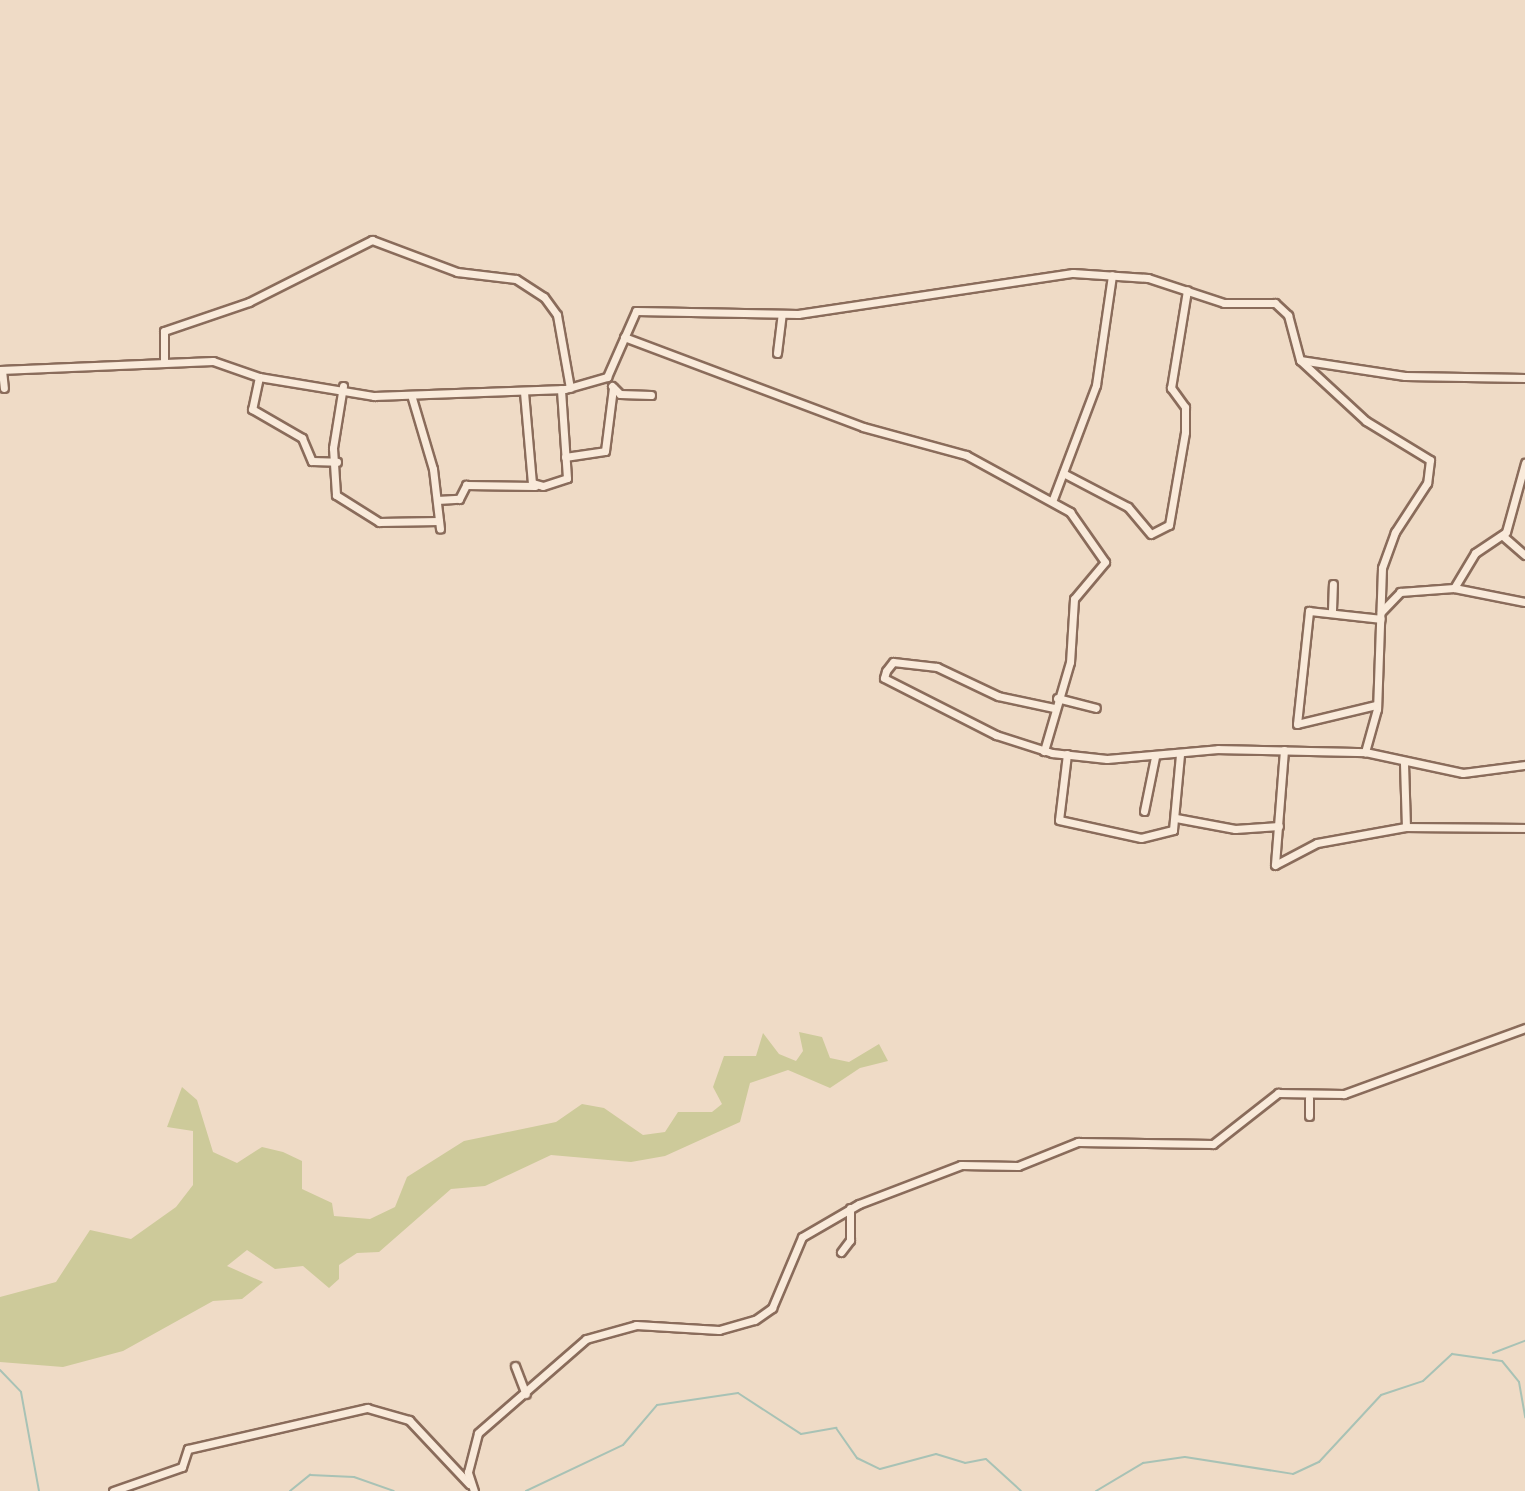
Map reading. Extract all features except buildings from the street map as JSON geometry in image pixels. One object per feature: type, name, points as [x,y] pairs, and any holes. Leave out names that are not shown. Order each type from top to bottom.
[{"type":"street","points":[[164,361],[164,331],[249,302],[338,251],[379,240],[457,272],[516,279],[544,297],[557,315],[570,388]]},
{"type":"street","points":[[607,377],[636,311],[782,315],[1050,274],[1112,275],[1187,290],[1224,303],[1275,303],[1288,315],[1300,360],[1366,421],[1430,460],[1427,483],[1385,554],[1376,705],[1365,752]]},
{"type":"street","points":[[1053,499],[1108,337],[1112,275]]},
{"type":"street","points":[[1063,473],[1128,507],[1151,534],[1164,533],[1184,446],[1186,410],[1171,385],[1187,290]]},
{"type":"street","points":[[777,353],[782,315]]},
{"type":"street","points":[[624,337],[877,431],[966,455],[1053,499],[1105,562],[1074,599],[1071,654],[1044,751]]},
{"type":"street","points":[[1300,360],[1405,376],[1525,378]]},
{"type":"street","points":[[4,388],[1,370],[146,369],[164,361],[213,361],[259,377],[343,386],[412,398],[561,389],[607,377]]},
{"type":"street","points":[[259,377],[252,409],[300,435],[312,461],[337,462]]},
{"type":"street","points":[[565,457],[605,451],[613,388],[607,377]]},
{"type":"street","points":[[343,386],[336,495],[374,520],[440,525],[437,500],[412,398]]},
{"type":"street","points":[[613,388],[651,395]]},
{"type":"street","points":[[437,500],[459,499],[466,485],[535,486],[566,479],[561,389]]},
{"type":"street","points":[[524,392],[535,486]]},
{"type":"street","points":[[1454,588],[1475,553],[1503,536],[1525,463]]},
{"type":"street","points":[[1503,536],[1525,555]]},
{"type":"street","points":[[1332,610],[1333,584]]},
{"type":"street","points":[[1376,705],[1297,724],[1305,620],[1315,609],[1332,610],[1349,620],[1381,616],[1400,592],[1454,588],[1525,602]]},
{"type":"street","points":[[1054,708],[998,696],[937,667],[898,661],[886,671],[884,678],[996,735],[1044,751],[1155,757],[1284,750],[1365,752],[1463,773],[1525,765]]},
{"type":"street","points":[[1057,698],[1096,708]]},
{"type":"street","points":[[1284,750],[1277,865],[1317,843],[1406,827],[1525,828]]},
{"type":"street","points":[[1067,754],[1059,820],[1141,838],[1170,834],[1176,818],[1180,754]]},
{"type":"street","points":[[1144,811],[1155,757]]},
{"type":"street","points":[[1404,762],[1406,827]]},
{"type":"street","points":[[1176,818],[1235,829],[1279,826]]},
{"type":"street","points":[[473,1488],[478,1433],[604,1331],[636,1325],[719,1330],[755,1320],[772,1308],[802,1237],[850,1208],[961,1165],[1018,1166],[1078,1142],[1213,1144],[1278,1093],[1309,1098],[1381,1084],[1525,1028]]},
{"type":"street","points":[[1309,1098],[1309,1116]]},
{"type":"street","points":[[841,1252],[850,1240],[850,1208]]},
{"type":"street","points":[[515,1366],[526,1394]]},
{"type":"street","points":[[113,1491],[182,1467],[188,1449],[367,1408],[409,1420],[473,1488]]},
{"type":"shaded area","points":[[799,1032],[822,1037],[830,1058],[849,1062],[879,1044],[888,1061],[860,1068],[830,1088],[788,1070],[750,1083],[740,1122],[665,1156],[631,1162],[551,1155],[485,1186],[451,1189],[379,1252],[357,1253],[339,1265],[339,1279],[329,1288],[303,1266],[275,1269],[247,1250],[227,1266],[263,1282],[242,1299],[213,1301],[123,1351],[63,1367],[0,1362],[0,1297],[56,1282],[90,1230],[131,1239],[176,1207],[193,1185],[193,1131],[167,1127],[182,1087],[197,1100],[213,1152],[237,1163],[262,1147],[283,1152],[302,1161],[302,1189],[332,1203],[334,1216],[370,1219],[395,1207],[407,1177],[464,1141],[556,1122],[582,1104],[604,1108],[643,1135],[665,1132],[678,1112],[712,1112],[722,1104],[713,1087],[724,1056],[756,1056],[763,1033],[779,1054],[796,1061],[803,1051]]},
{"type":"waterway","points":[[1493,1353],[1525,1341]]},
{"type":"waterway","points":[[1096,1491],[1143,1463],[1185,1457],[1293,1474],[1319,1462],[1381,1395],[1423,1381],[1452,1354],[1502,1361],[1519,1382],[1525,1417]]},
{"type":"waterway","points":[[0,1370],[21,1392],[39,1491]]},
{"type":"waterway","points":[[526,1491],[623,1445],[657,1405],[738,1393],[801,1434],[836,1428],[857,1458],[880,1469],[936,1454],[965,1463],[986,1459],[1021,1491]]},
{"type":"waterway","points":[[290,1491],[310,1475],[354,1477],[394,1491]]}]
